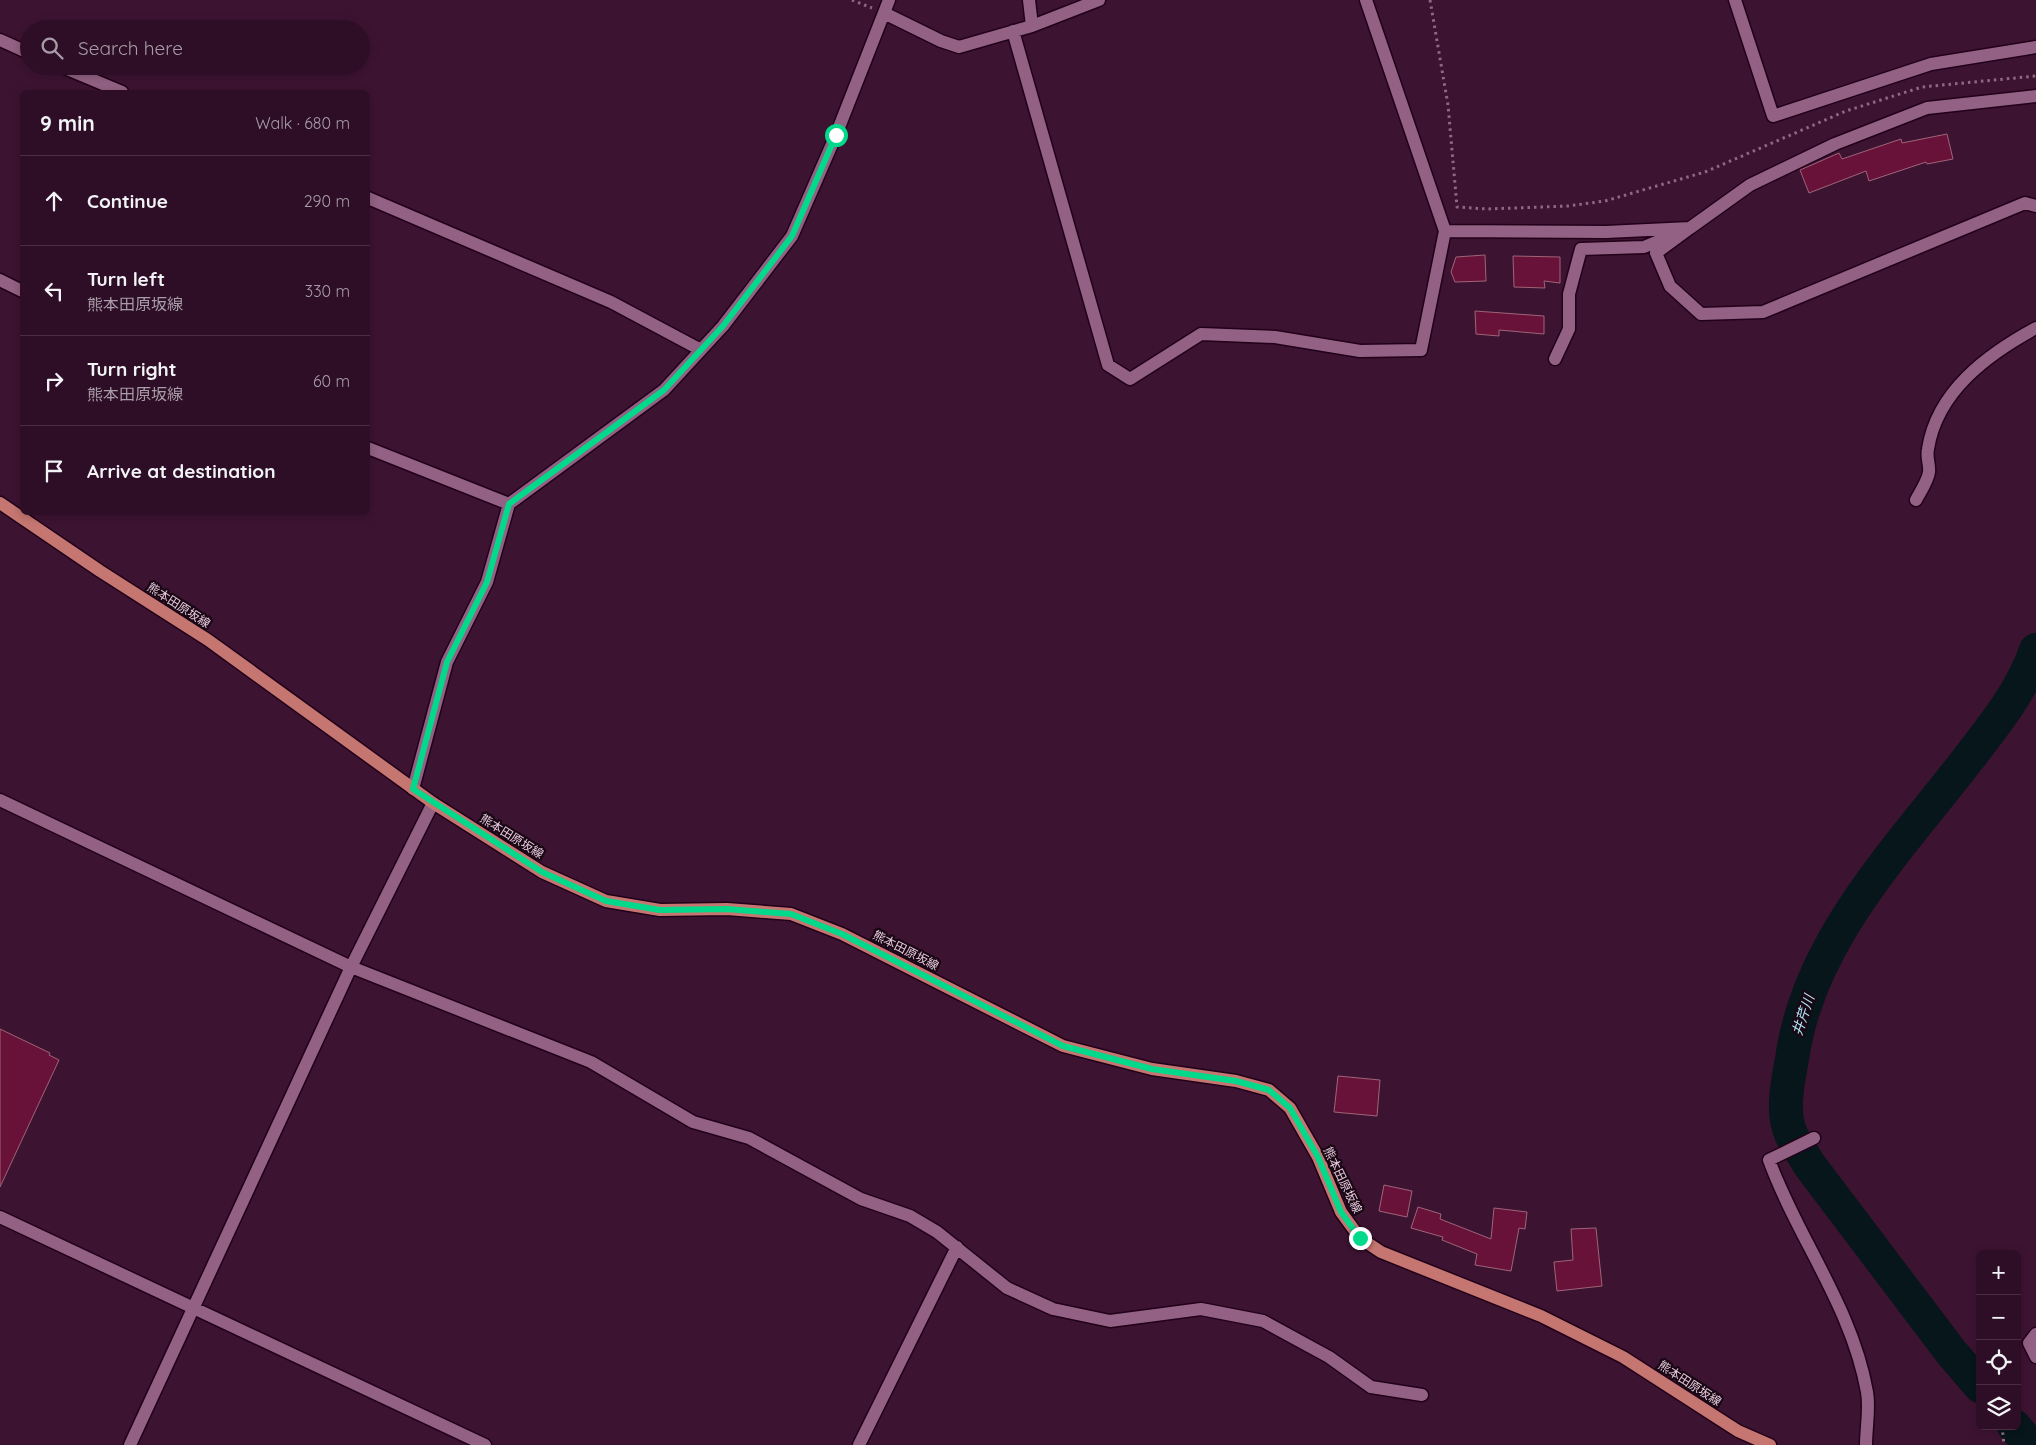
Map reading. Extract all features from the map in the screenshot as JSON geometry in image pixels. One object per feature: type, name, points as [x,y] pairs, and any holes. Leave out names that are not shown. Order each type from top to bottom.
[{"type":"main road","name":"熊本田原坂線","points":[[0,503],[100,571],[208,640],[385,766],[433,803],[542,872],[606,901],[660,910],[727,909],[791,914],[842,934],[1063,1046],[1152,1069],[1236,1081],[1269,1090],[1290,1108],[1318,1157],[1341,1212],[1360,1238],[1381,1252],[1541,1316],[1624,1357],[1738,1431],[1770,1445]]},
{"type":"street","points":[[413,789],[447,662],[487,582],[509,504],[664,390],[723,326],[792,236],[836,135],[889,0]]},
{"type":"street","points":[[1029,0],[1032,26]]},
{"type":"street","points":[[884,13],[941,41],[959,47],[1032,26],[1099,0]]},
{"type":"street","points":[[1013,31],[1108,365],[1130,379],[1201,334],[1275,337],[1360,351],[1421,350],[1445,231],[1366,0]]},
{"type":"street","points":[[1735,0],[1773,116],[1931,64],[2036,47]]},
{"type":"street","points":[[0,40],[20,49]]},
{"type":"street","points":[[81,75],[117,90]]},
{"type":"street","points":[[2036,96],[1927,108],[1835,144],[1750,185],[1656,253],[1670,286],[1701,314],[1763,312],[2025,203],[2036,206]]},
{"type":"street","points":[[370,199],[611,302],[701,350]]},
{"type":"street","points":[[1445,231],[1606,232],[1690,228]]},
{"type":"street","points":[[1555,359],[1569,329],[1569,294],[1581,249],[1644,247],[1690,228]]},
{"type":"street","points":[[0,280],[20,289]]},
{"type":"street","points":[[1916,500],[1929,473],[1927,450],[1937,419],[1958,385],[1983,361],[2036,328]]},
{"type":"street","points":[[370,449],[509,504]]},
{"type":"street","points":[[0,800],[351,967],[591,1062],[694,1122],[749,1138],[861,1199],[910,1216],[957,1247],[1006,1288],[1053,1309],[1110,1321],[1201,1308],[1262,1320],[1330,1358],[1371,1387],[1422,1396]]},
{"type":"street","points":[[130,1445],[351,967],[433,803]]},
{"type":"street","points":[[1814,1138],[1769,1160],[1775,1178],[1840,1305],[1858,1356],[1867,1393],[1866,1445]]},
{"type":"street","points":[[0,1216],[485,1445]]},
{"type":"street","points":[[859,1445],[957,1247]]},
{"type":"street","points":[[2036,1334],[2029,1343],[2036,1357]]},
{"type":"path","points":[[1430,0],[1448,105],[1457,207],[1487,209],[1559,206],[1605,201],[1705,172],[1846,111],[1922,87],[2036,76]]},
{"type":"path","points":[[2002,1430],[2003,1444]]},
{"type":"building","points":[[1947,134],[1953,159],[1927,164],[1926,162],[1869,181],[1866,171],[1809,193],[1800,170],[1839,153],[1842,159],[1901,139],[1902,143]]},
{"type":"building","points":[[1485,255],[1486,281],[1455,282],[1451,272],[1456,257]]},
{"type":"building","points":[[1513,256],[1560,257],[1560,283],[1544,281],[1545,288],[1514,287]]},
{"type":"building","points":[[1475,311],[1544,316],[1544,334],[1499,330],[1499,336],[1476,334]]},
{"type":"building","points":[[0,1029],[50,1053],[49,1055],[59,1060],[0,1187]]},
{"type":"building","points":[[1338,1076],[1380,1080],[1377,1116],[1334,1112]]},
{"type":"building","points":[[1384,1185],[1412,1191],[1407,1217],[1379,1211]]},
{"type":"building","points":[[1418,1207],[1441,1214],[1440,1219],[1491,1239],[1494,1208],[1527,1212],[1525,1229],[1519,1228],[1511,1271],[1475,1265],[1477,1254],[1442,1240],[1443,1237],[1411,1228]]},
{"type":"building","points":[[1596,1228],[1602,1286],[1557,1291],[1554,1262],[1573,1260],[1571,1229]]},
{"type":"waterway","name":"井芹川","points":[[1979,1385],[1951,1352],[1808,1163],[1793,1138],[1788,1125],[1786,1096],[1801,1016],[1817,975],[1837,936],[1860,898],[1886,862],[1998,720],[2023,679],[2036,650]]},
{"type":"waterway","name":"井芹川","points":[[2017,1430],[2030,1445]]},
{"type":"route","points":[[836,135],[792,236],[723,326],[664,390],[509,504],[487,582],[447,662],[413,789],[542,872],[606,901],[660,910],[727,909],[791,914],[842,934],[1063,1046],[1152,1069],[1236,1081],[1269,1090],[1290,1108],[1318,1157],[1341,1212],[1360,1238]]}]
